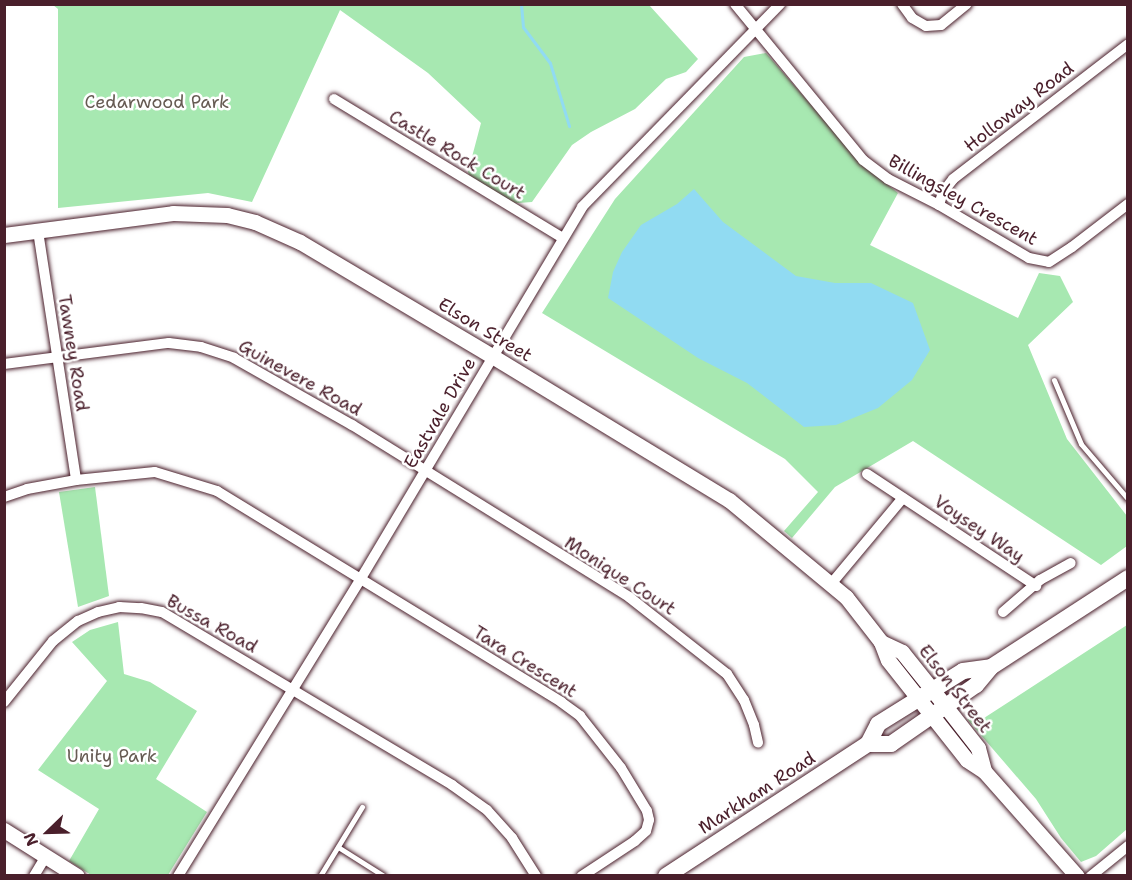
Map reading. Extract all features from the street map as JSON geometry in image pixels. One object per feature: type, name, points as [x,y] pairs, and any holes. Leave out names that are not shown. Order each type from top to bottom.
[{"type":"main road","name":"Markham Road","points":[[868,744],[891,744],[976,685],[991,667],[1128,578]]},
{"type":"main road","name":"Markham Road","points":[[666,876],[868,744],[878,724],[963,671],[991,667]]},
{"type":"street","name":"Billingsley Crescent","points":[[735,4],[864,160],[888,179],[939,205],[1029,258],[1049,262],[1128,204]]},
{"type":"street","name":"Eastvale Drive","points":[[178,876],[426,471],[582,207],[780,4]]},
{"type":"street","points":[[902,4],[912,18],[926,26],[941,25],[967,4]]},
{"type":"street","name":"Holloway Road","points":[[939,205],[943,192],[953,179],[1128,44]]},
{"type":"street","name":"Castle Rock Court","points":[[334,99],[563,238]]},
{"type":"street","name":"Elson Street","points":[[4,235],[173,213],[227,215],[255,222],[300,242],[492,356],[729,500],[846,597],[881,642],[902,652],[925,694],[939,712],[978,748],[984,771],[1077,876]]},
{"type":"street","name":"Tawney Road","points":[[38,231],[76,480]]},
{"type":"street","name":"Guinevere Road","points":[[4,364],[159,344],[201,347],[234,358],[426,471]]},
{"type":"street","name":"Monique Court","points":[[426,471],[629,597],[707,657],[727,674],[744,700],[758,743]]},
{"type":"street","points":[[4,497],[27,489],[76,480],[155,472],[217,491],[360,580]]},
{"type":"street","name":"Voysey Way","points":[[867,474],[1036,586]]},
{"type":"street","points":[[831,585],[903,498]]},
{"type":"street","points":[[1003,612],[1036,586],[1040,580],[1071,563]]},
{"type":"street","name":"Tara Crescent","points":[[360,580],[561,702],[580,716],[621,768],[647,811],[646,831],[582,876]]},
{"type":"street","name":"Bussa Road","points":[[4,702],[60,634],[88,616],[119,607],[152,609],[173,616],[292,690]]},
{"type":"street","points":[[292,690],[431,771],[487,810],[512,838],[536,876]]},
{"type":"street","points":[[4,830],[77,876]]},
{"type":"street","points":[[1091,876],[1128,846]]},
{"type":"street","points":[[34,876],[46,856]]},
{"type":"lane","points":[[1054,380],[1081,444],[1128,500]]},
{"type":"lane","points":[[320,876],[362,807]]},
{"type":"lane","points":[[338,847],[384,876]]},
{"type":"green space","name":"Cedarwood Park","points":[[53,5],[649,5],[698,59],[686,72],[666,79],[635,109],[591,132],[572,145],[532,202],[503,204],[475,190],[468,172],[481,123],[428,73],[340,10],[252,202],[208,193],[58,208],[58,9]]},
{"type":"green space","points":[[766,53],[865,167],[898,193],[870,245],[1018,318],[1039,273],[1060,276],[1073,302],[1028,345],[1067,439],[1127,516],[1127,546],[1101,565],[913,441],[835,487],[792,538],[784,531],[818,492],[785,459],[542,313],[615,199],[744,57]]},
{"type":"green space","points":[[95,487],[109,596],[78,607],[59,492]]},
{"type":"green space","name":"Unity Park","points":[[118,622],[124,674],[150,682],[197,711],[156,779],[207,812],[168,875],[91,875],[69,861],[99,809],[38,770],[107,681],[72,642],[90,630]]},
{"type":"green space","points":[[1127,625],[1127,829],[1096,856],[1081,862],[1061,838],[1036,799],[967,719],[984,718]]},
{"type":"water","points":[[694,189],[723,222],[796,276],[835,283],[871,283],[913,303],[930,350],[912,380],[878,408],[836,425],[804,427],[747,383],[698,358],[608,298],[613,272],[622,252],[641,225],[677,204]]},
{"type":"waterway","points":[[521,4],[523,27],[550,63],[569,126]]}]
